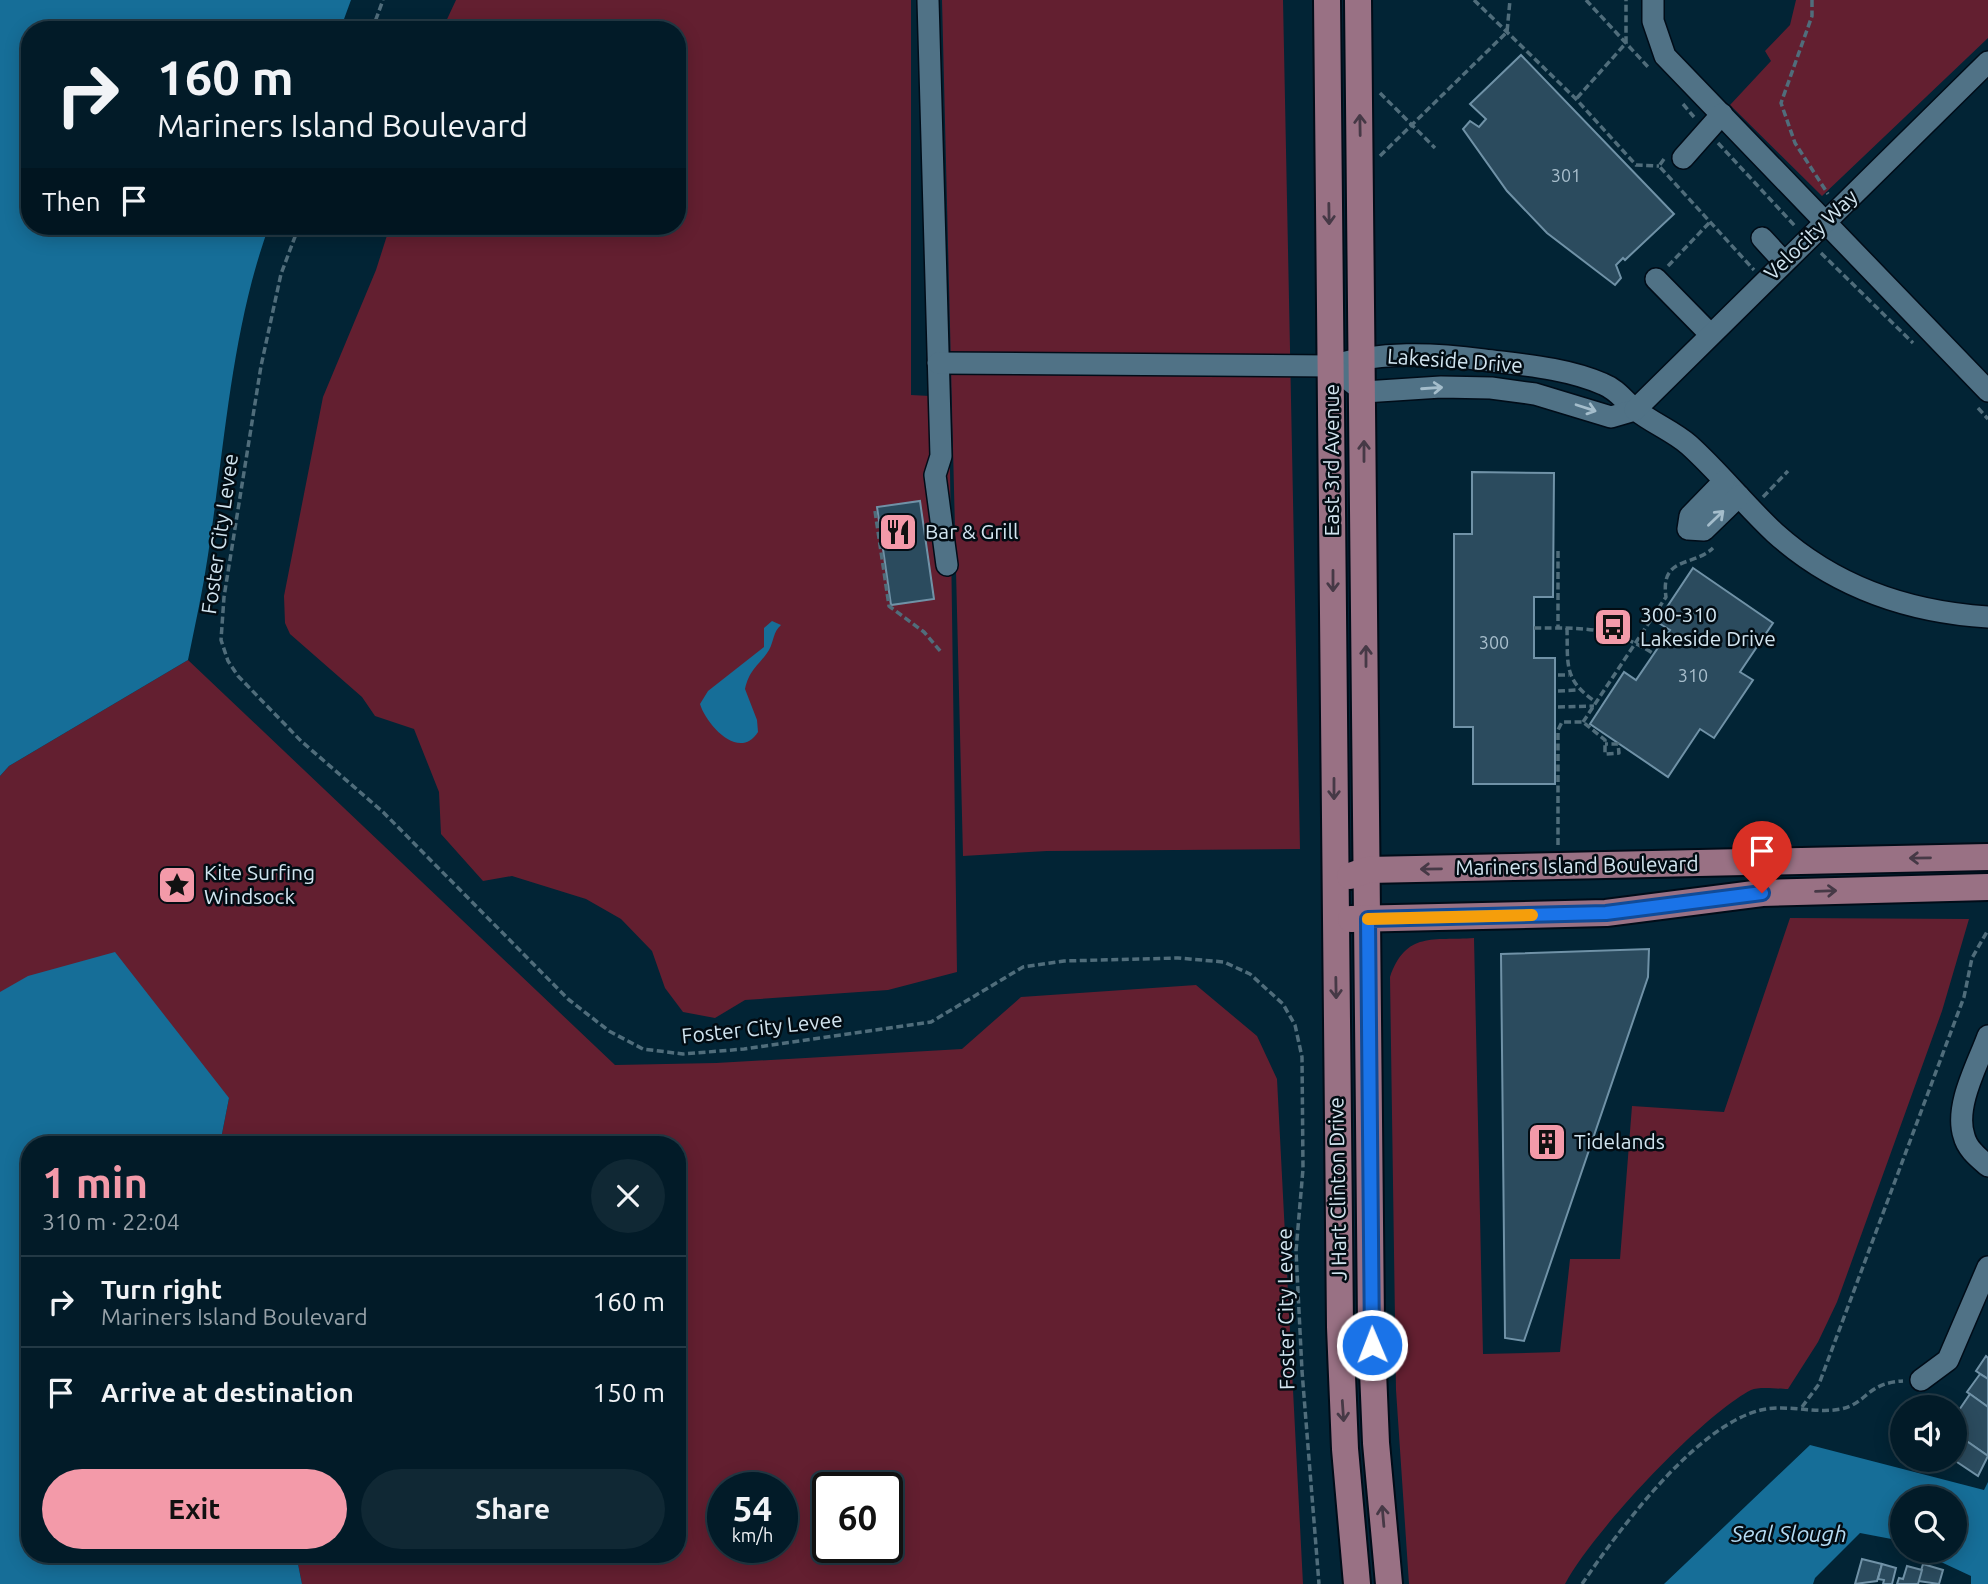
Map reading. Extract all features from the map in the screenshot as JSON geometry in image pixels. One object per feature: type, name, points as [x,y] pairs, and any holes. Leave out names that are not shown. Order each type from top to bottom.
[{"type":"main road","name":"East 3rd Avenue","points":[[1327,0],[1336,919]]},
{"type":"main road","name":"East 3rd Avenue","points":[[1358,0],[1364,356],[1368,919]]},
{"type":"main road","name":"Mariners Island Boulevard","points":[[1335,881],[1367,870],[1988,857]]},
{"type":"main road","name":"Mariners Island Boulevard","points":[[1336,919],[1606,913],[1762,893],[1988,887]]},
{"type":"main road","name":"J Hart Clinton Drive","points":[[1336,919],[1342,1386],[1357,1584]]},
{"type":"main road","name":"J Hart Clinton Drive","points":[[1368,919],[1372,1349],[1389,1584]]},
{"type":"street","points":[[928,0],[941,456],[935,475],[947,565]]},
{"type":"street","points":[[1653,0],[1653,20],[1665,56],[1826,221],[1839,239],[1980,396]]},
{"type":"street","name":"Velocity Way","points":[[1635,410],[1988,62]]},
{"type":"street","points":[[1675,157],[1722,114]]},
{"type":"street","points":[[1762,238],[1784,262]]},
{"type":"street","points":[[1656,279],[1710,334]]},
{"type":"street","name":"Lakeside Drive","points":[[938,363],[1331,366],[1364,356],[1453,356],[1550,369],[1604,384],[1624,396],[1635,410],[1689,445],[1774,532],[1806,558],[1843,580],[1912,607],[1949,615],[1988,617]]},
{"type":"street","points":[[1331,366],[1364,391]]},
{"type":"street","name":"Lakeside Drive","points":[[1364,391],[1441,387],[1491,388],[1535,394],[1611,416],[1635,410]]},
{"type":"street","points":[[1988,1036],[1961,1122],[1964,1139],[1988,1166]]},
{"type":"street","points":[[1921,1380],[1948,1360],[1988,1267]]},
{"type":"path","points":[[375,21],[383,0]]},
{"type":"path","points":[[1474,0],[1576,99],[1636,165],[1658,166],[1675,157]]},
{"type":"path","points":[[1361,174],[1507,32],[1510,0]]},
{"type":"path","points":[[1586,0],[1653,72]]},
{"type":"path","points":[[1576,99],[1626,43],[1626,0]]},
{"type":"path","points":[[1812,0],[1812,16],[1781,103],[1795,143],[1829,195]]},
{"type":"path","points":[[1359,71],[1435,148]]},
{"type":"path","points":[[1679,101],[1795,226]]},
{"type":"path","points":[[1658,166],[1764,281]]},
{"type":"path","points":[[1656,279],[1710,222]]},
{"type":"path","name":"Foster City Levee","points":[[296,235],[281,274],[261,366],[224,597],[221,639],[228,661],[301,741],[383,812],[531,964],[578,1007],[610,1031],[643,1049],[683,1054],[744,1049],[931,1022],[960,1007],[1003,976],[1023,967],[1064,961],[1178,958],[1224,962],[1250,974],[1283,1004],[1296,1026],[1302,1056],[1303,1169],[1296,1251],[1302,1370],[1319,1584]]},
{"type":"path","points":[[1821,253],[1919,348]]},
{"type":"path","points":[[1980,396],[1988,419]]},
{"type":"path","points":[[875,511],[889,606],[924,632],[941,652]]},
{"type":"path","points":[[1558,551],[1558,628]]},
{"type":"path","points":[[1583,722],[1666,597],[1665,587],[1672,568],[1680,562],[1699,560],[1710,551]]},
{"type":"path","points":[[1534,628],[1597,630],[1624,636],[1654,654]]},
{"type":"path","points":[[1567,628],[1570,675],[1579,690],[1595,704]]},
{"type":"path","points":[[1558,675],[1570,675]]},
{"type":"path","points":[[1558,691],[1579,690]]},
{"type":"path","points":[[1558,707],[1595,704]]},
{"type":"path","points":[[1558,850],[1558,730],[1562,722],[1583,722],[1605,740],[1605,744],[1605,754],[1619,753],[1618,744],[1605,744]]},
{"type":"path","points":[[1802,1407],[1819,1384],[1964,997],[1972,958],[1988,930]]},
{"type":"path","points":[[1583,1584],[1637,1511],[1679,1465],[1725,1425],[1761,1410],[1802,1407],[1840,1409],[1853,1405],[1878,1385],[1921,1380]]},
{"type":"shaded area","points":[[456,0],[911,0],[911,395],[949,397],[957,972],[888,990],[745,1000],[715,1018],[683,1012],[665,988],[652,951],[621,919],[586,899],[512,876],[483,881],[441,834],[439,792],[414,729],[375,716],[362,697],[290,634],[285,623],[284,596],[323,397],[376,270],[387,235],[686,235],[686,21],[446,21]]},
{"type":"shaded area","points":[[942,0],[1283,0],[1300,849],[1047,851],[963,856]]},
{"type":"shaded area","points":[[1796,0],[1988,0],[1988,38],[1822,196],[1730,105],[1771,61],[1765,51],[1790,25]]},
{"type":"shaded area","points":[[188,660],[615,1065],[716,1063],[962,1049],[1021,997],[1196,985],[1257,1036],[1277,1079],[1303,1584],[302,1584],[298,1563],[686,1563],[686,1136],[222,1136],[229,1098],[0,992],[0,776],[9,766]]},
{"type":"shaded area","points":[[1790,918],[1969,919],[1942,1011],[1837,1302],[1818,1342],[1788,1389],[1751,1390],[1705,1424],[1677,1450],[1598,1536],[1565,1584],[1409,1584],[1396,1390],[1390,977],[1397,962],[1404,952],[1423,941],[1474,938],[1483,1354],[1560,1352],[1570,1259],[1620,1259],[1632,1106],[1724,1112]]},
{"type":"water","points":[[0,0],[351,0],[343,21],[21,21],[21,235],[266,235],[237,347],[206,568],[188,660],[9,766],[0,776]]},
{"type":"water","points":[[772,621],[781,625],[769,650],[749,676],[745,689],[757,720],[758,732],[750,740],[733,742],[716,730],[700,704],[708,691],[764,647],[764,628]]},
{"type":"water","points":[[115,952],[229,1098],[222,1136],[21,1136],[21,1563],[298,1563],[302,1584],[0,1584],[0,992],[28,976]]},
{"type":"water","name":"Seal Slough","points":[[1810,1445],[1890,1466],[1890,1472],[1914,1472],[1984,1490],[1988,1482],[1988,1584],[1971,1584],[1971,1576],[1943,1563],[1967,1563],[1967,1486],[1890,1486],[1890,1539],[1860,1533],[1815,1578],[1813,1584],[1664,1584]]},
{"type":"building","points":[[1521,55],[1674,214],[1625,260],[1623,258],[1616,265],[1621,278],[1615,285],[1547,233],[1507,191],[1463,129],[1470,121],[1479,127],[1486,119],[1470,104]]},
{"type":"building","points":[[1472,472],[1554,473],[1553,597],[1534,597],[1534,658],[1555,658],[1555,784],[1473,784],[1473,727],[1454,727],[1454,534],[1472,534]]},
{"type":"building","points":[[920,501],[934,599],[891,605],[877,507]]},
{"type":"building","points":[[1693,568],[1773,623],[1740,672],[1753,680],[1714,738],[1700,729],[1668,777],[1590,724],[1624,672],[1636,680],[1670,630],[1657,622]]},
{"type":"building","name":"Tidelands","points":[[1649,949],[1648,977],[1524,1341],[1505,1338],[1501,954]]},
{"type":"building","points":[[1986,1356],[1988,1358],[1988,1379],[1976,1371]]},
{"type":"building","points":[[1980,1374],[1988,1379],[1988,1407],[1967,1392]]},
{"type":"building","points":[[1970,1394],[1988,1407],[1988,1456],[1967,1441],[1967,1398]]},
{"type":"building","points":[[1967,1441],[1988,1456],[1978,1476],[1967,1469]]},
{"type":"building","points":[[1862,1559],[1882,1564],[1877,1581],[1855,1584]]},
{"type":"building","points":[[1882,1564],[1896,1568],[1892,1584],[1883,1584],[1884,1580],[1878,1579]]},
{"type":"building","points":[[1923,1564],[1943,1570],[1939,1584],[1918,1581]]},
{"type":"building","points":[[1907,1566],[1922,1570],[1918,1584],[1897,1584],[1899,1578],[1903,1579]]},
{"type":"slow traffic","points":[[1368,919],[1532,915]]},
{"type":"place","name":"Bar & Grill","points":[[898,532]]},
{"type":"place","name":"300-310 Lakeside Drive","points":[[1613,627]]},
{"type":"place","name":"Kite Surfing Windsock","points":[[177,885]]},
{"type":"place","name":"Tidelands","points":[[1547,1142]]},
{"type":"route","points":[[1372,1345],[1368,919],[1606,913],[1654,909],[1762,893]]}]
